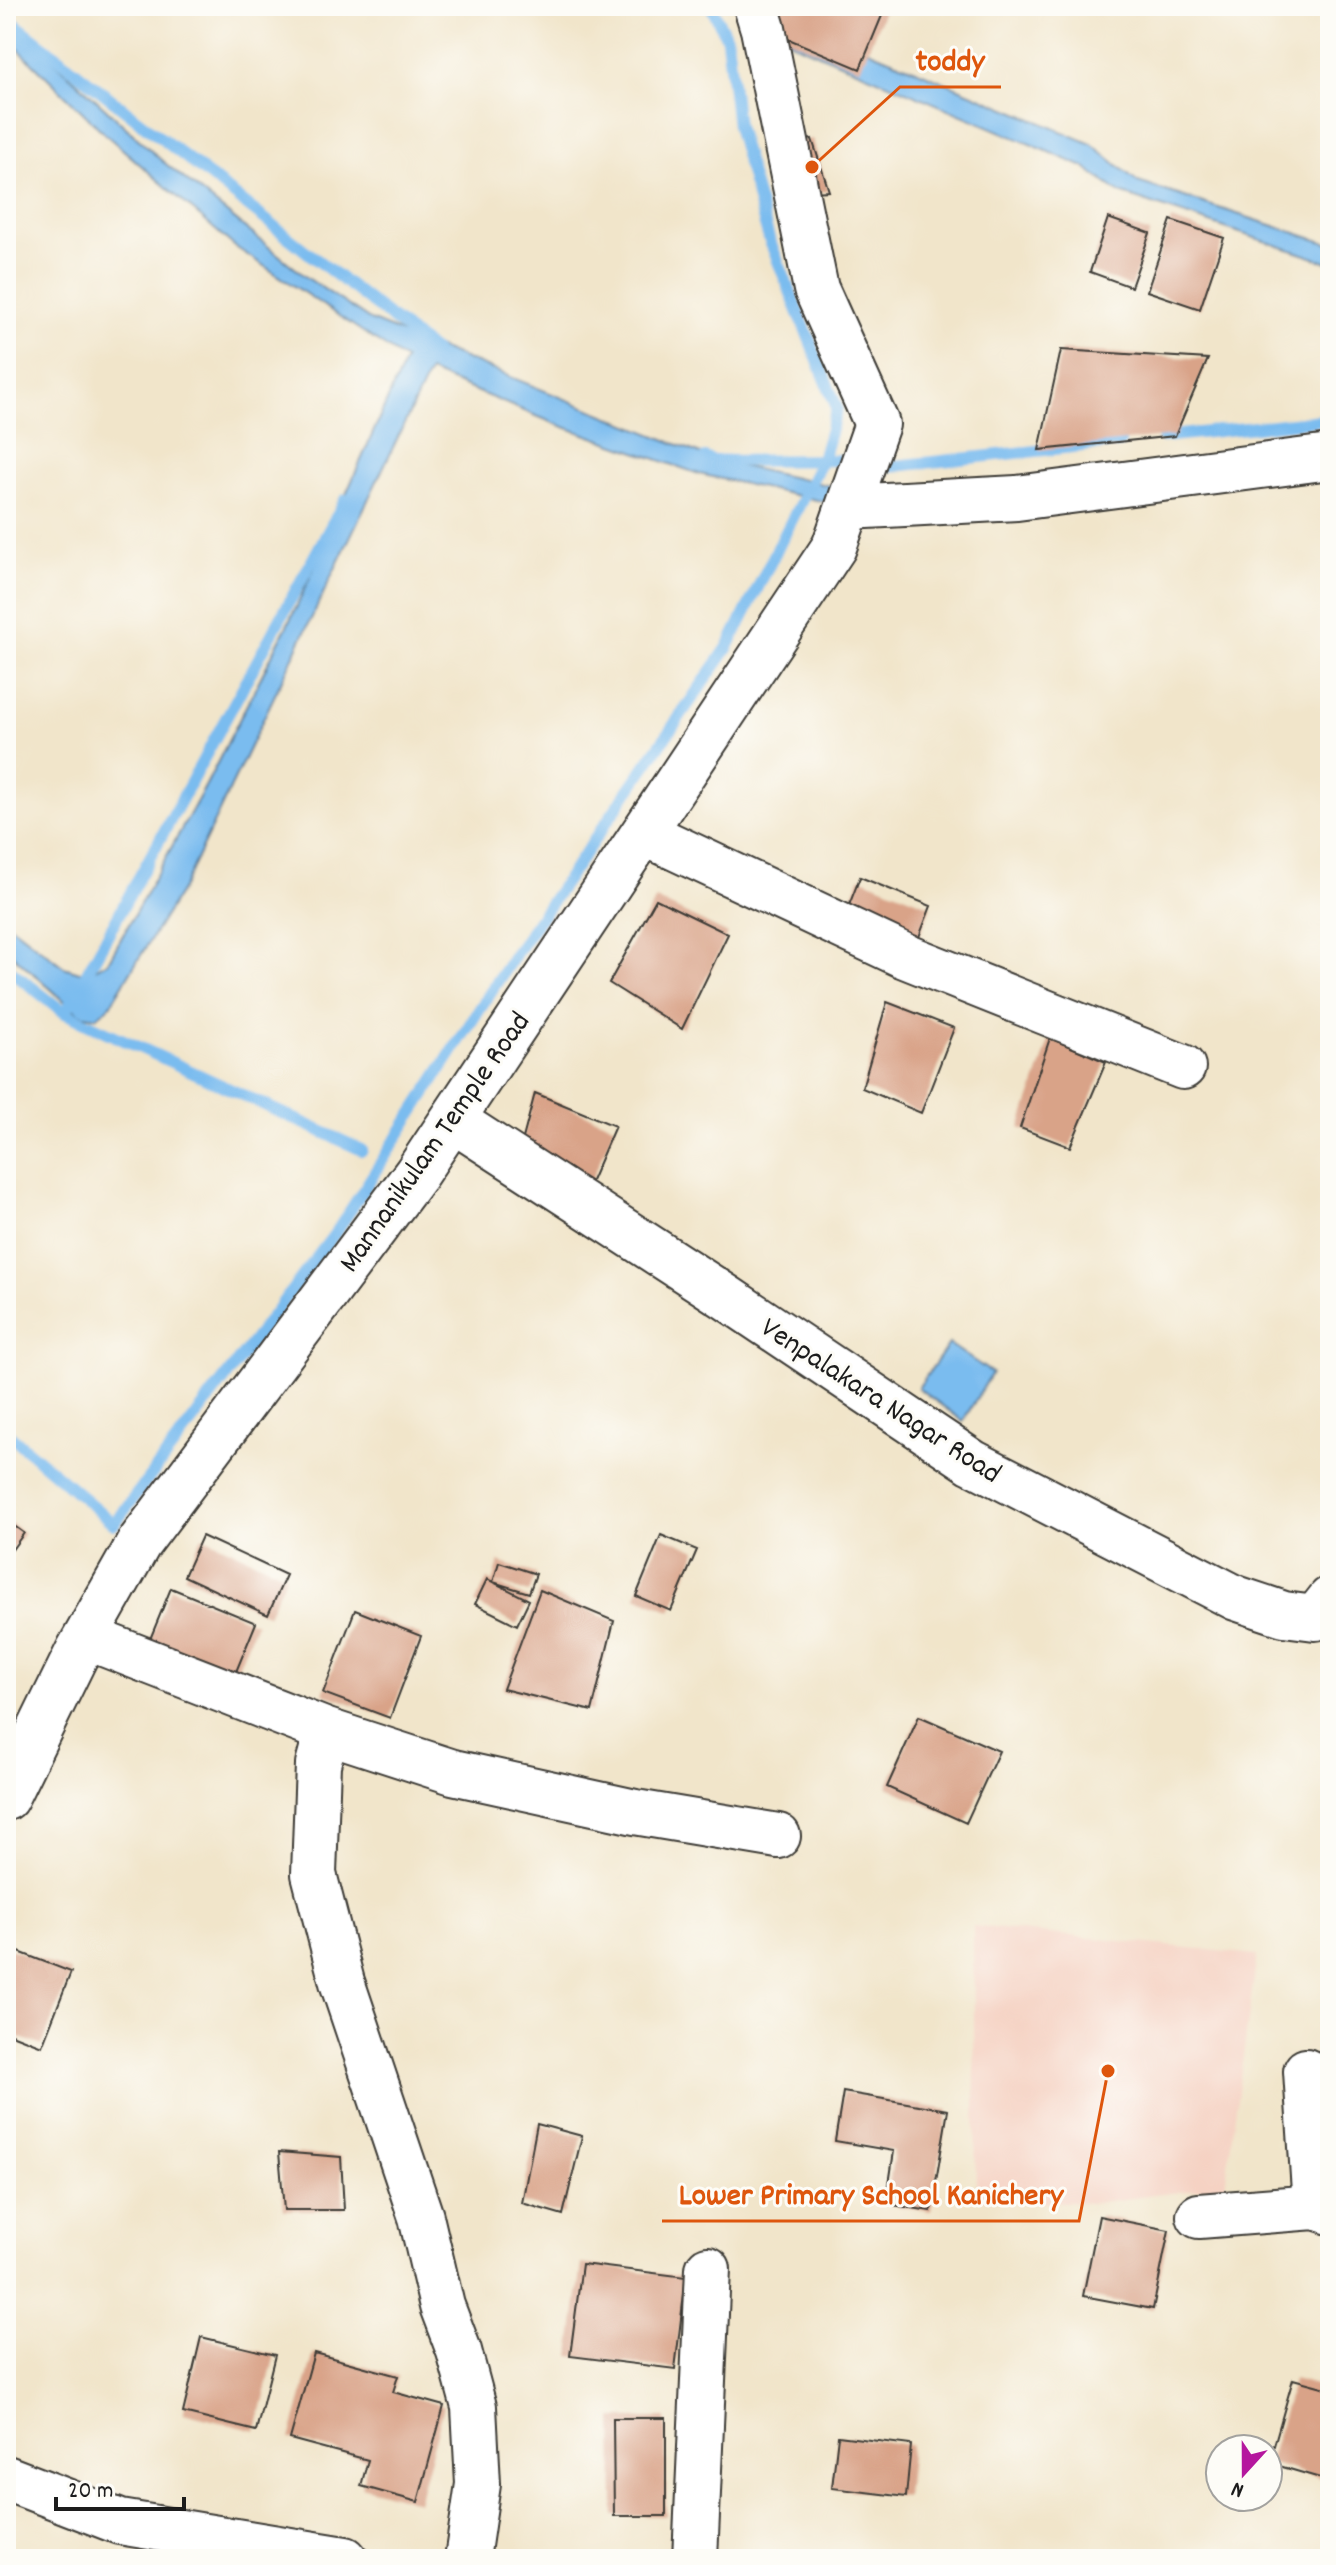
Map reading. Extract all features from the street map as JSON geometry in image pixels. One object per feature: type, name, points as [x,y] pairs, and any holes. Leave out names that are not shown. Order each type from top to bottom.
[{"type":"street","name":"Mannanikulam Temple Road","points":[[6,1798],[86,1637],[139,1543],[416,1174],[834,547],[877,424],[816,289],[756,6]]},
{"type":"street","points":[[853,494],[1017,498],[1330,457]]},
{"type":"street","points":[[644,833],[905,956],[1183,1067]]},
{"type":"street","name":"Venpalakara Nagar Road","points":[[453,1120],[726,1297],[972,1462],[1236,1598],[1284,1614],[1315,1618],[1330,1599]]},
{"type":"street","points":[[86,1637],[327,1731],[453,1772],[635,1812],[778,1836]]},
{"type":"street","points":[[327,1731],[318,1764],[314,1874],[342,1982],[421,2217],[442,2306],[459,2351],[474,2407],[478,2484],[467,2559]]},
{"type":"street","points":[[1199,2216],[1322,2210],[1306,2071]]},
{"type":"street","points":[[695,2559],[708,2269]]},
{"type":"street","points":[[6,2478],[120,2522],[345,2559]]},
{"type":"shaded area","points":[[973,1926],[1257,1955],[1225,2186],[1093,2203],[976,2199]]},
{"type":"water","points":[[763,6],[1092,144],[1138,182],[1330,244],[1330,263],[1120,193],[1084,167],[746,23]]},
{"type":"water","points":[[6,16],[161,160],[306,277],[370,320],[718,461],[845,489],[848,507],[699,474],[556,424],[429,372],[184,885],[109,1007],[96,1017],[79,1014],[6,949],[6,922],[64,967],[86,974],[108,962],[206,785],[297,606],[405,360],[234,246],[105,134],[6,37]]},
{"type":"water","points":[[949,1344],[992,1373],[963,1421],[918,1388]]},
{"type":"building","points":[[777,6],[886,6],[860,69],[767,30]]},
{"type":"building","points":[[812,139],[829,191],[812,192],[795,143]]},
{"type":"building","points":[[1108,218],[1150,233],[1131,287],[1090,272]]},
{"type":"building","points":[[1171,220],[1224,238],[1200,309],[1147,291]]},
{"type":"building","points":[[1061,350],[1208,359],[1175,436],[1039,450]]},
{"type":"building","points":[[860,877],[931,906],[917,942],[846,913]]},
{"type":"building","points":[[656,899],[728,934],[682,1029],[609,983]]},
{"type":"building","points":[[887,1002],[954,1028],[921,1113],[862,1088]]},
{"type":"building","points":[[1050,1038],[1106,1062],[1070,1147],[1020,1128]]},
{"type":"building","points":[[535,1093],[615,1126],[588,1188],[521,1146]]},
{"type":"building","points":[[6,1520],[24,1533],[6,1558]]},
{"type":"building","points":[[661,1535],[697,1550],[671,1611],[636,1596]]},
{"type":"building","points":[[202,1536],[286,1575],[268,1615],[184,1576]]},
{"type":"building","points":[[499,1562],[536,1574],[529,1593],[493,1582]]},
{"type":"building","points":[[487,1579],[529,1600],[517,1625],[475,1604]]},
{"type":"building","points":[[171,1588],[256,1623],[231,1684],[146,1649]]},
{"type":"building","points":[[540,1590],[614,1621],[592,1711],[503,1689]]},
{"type":"building","points":[[355,1610],[421,1636],[390,1718],[323,1693]]},
{"type":"building","points":[[919,1716],[999,1751],[966,1823],[887,1787]]},
{"type":"building","points":[[6,1947],[71,1972],[42,2046],[6,2032]]},
{"type":"building","points":[[843,2092],[948,2110],[931,2211],[886,2204],[894,2151],[835,2141]]},
{"type":"building","points":[[537,2124],[582,2136],[563,2215],[522,2203]]},
{"type":"building","points":[[279,2152],[341,2157],[344,2210],[284,2210]]},
{"type":"building","points":[[1099,2216],[1169,2230],[1153,2309],[1083,2296]]},
{"type":"building","points":[[582,2264],[686,2277],[675,2369],[570,2356]]},
{"type":"building","points":[[201,2337],[275,2355],[256,2431],[183,2413]]},
{"type":"building","points":[[314,2353],[398,2376],[393,2392],[444,2406],[418,2502],[361,2486],[368,2460],[290,2439]]},
{"type":"building","points":[[1293,2379],[1330,2389],[1330,2471],[1327,2480],[1284,2467],[1284,2433],[1278,2433]]},
{"type":"building","points":[[613,2418],[666,2418],[666,2516],[614,2516]]},
{"type":"building","points":[[838,2436],[911,2445],[906,2497],[832,2488]]},
{"type":"waterway","points":[[6,1432],[114,1524],[337,1231],[513,957],[728,647],[822,460],[837,408],[769,239],[737,126],[727,39],[711,6]]},
{"type":"waterway","points":[[6,17],[435,352]]},
{"type":"waterway","points":[[1162,437],[1330,419]]},
{"type":"waterway","points":[[705,458],[712,461],[854,460],[895,466],[1120,442]]},
{"type":"waterway","points":[[65,1013],[345,500]]},
{"type":"waterway","points":[[6,967],[65,1013],[362,1150]]},
{"type":"place","name":"toddy","points":[[812,167]]},
{"type":"place","name":"Lower Primary School Kanichery","points":[[1108,2071]]}]
